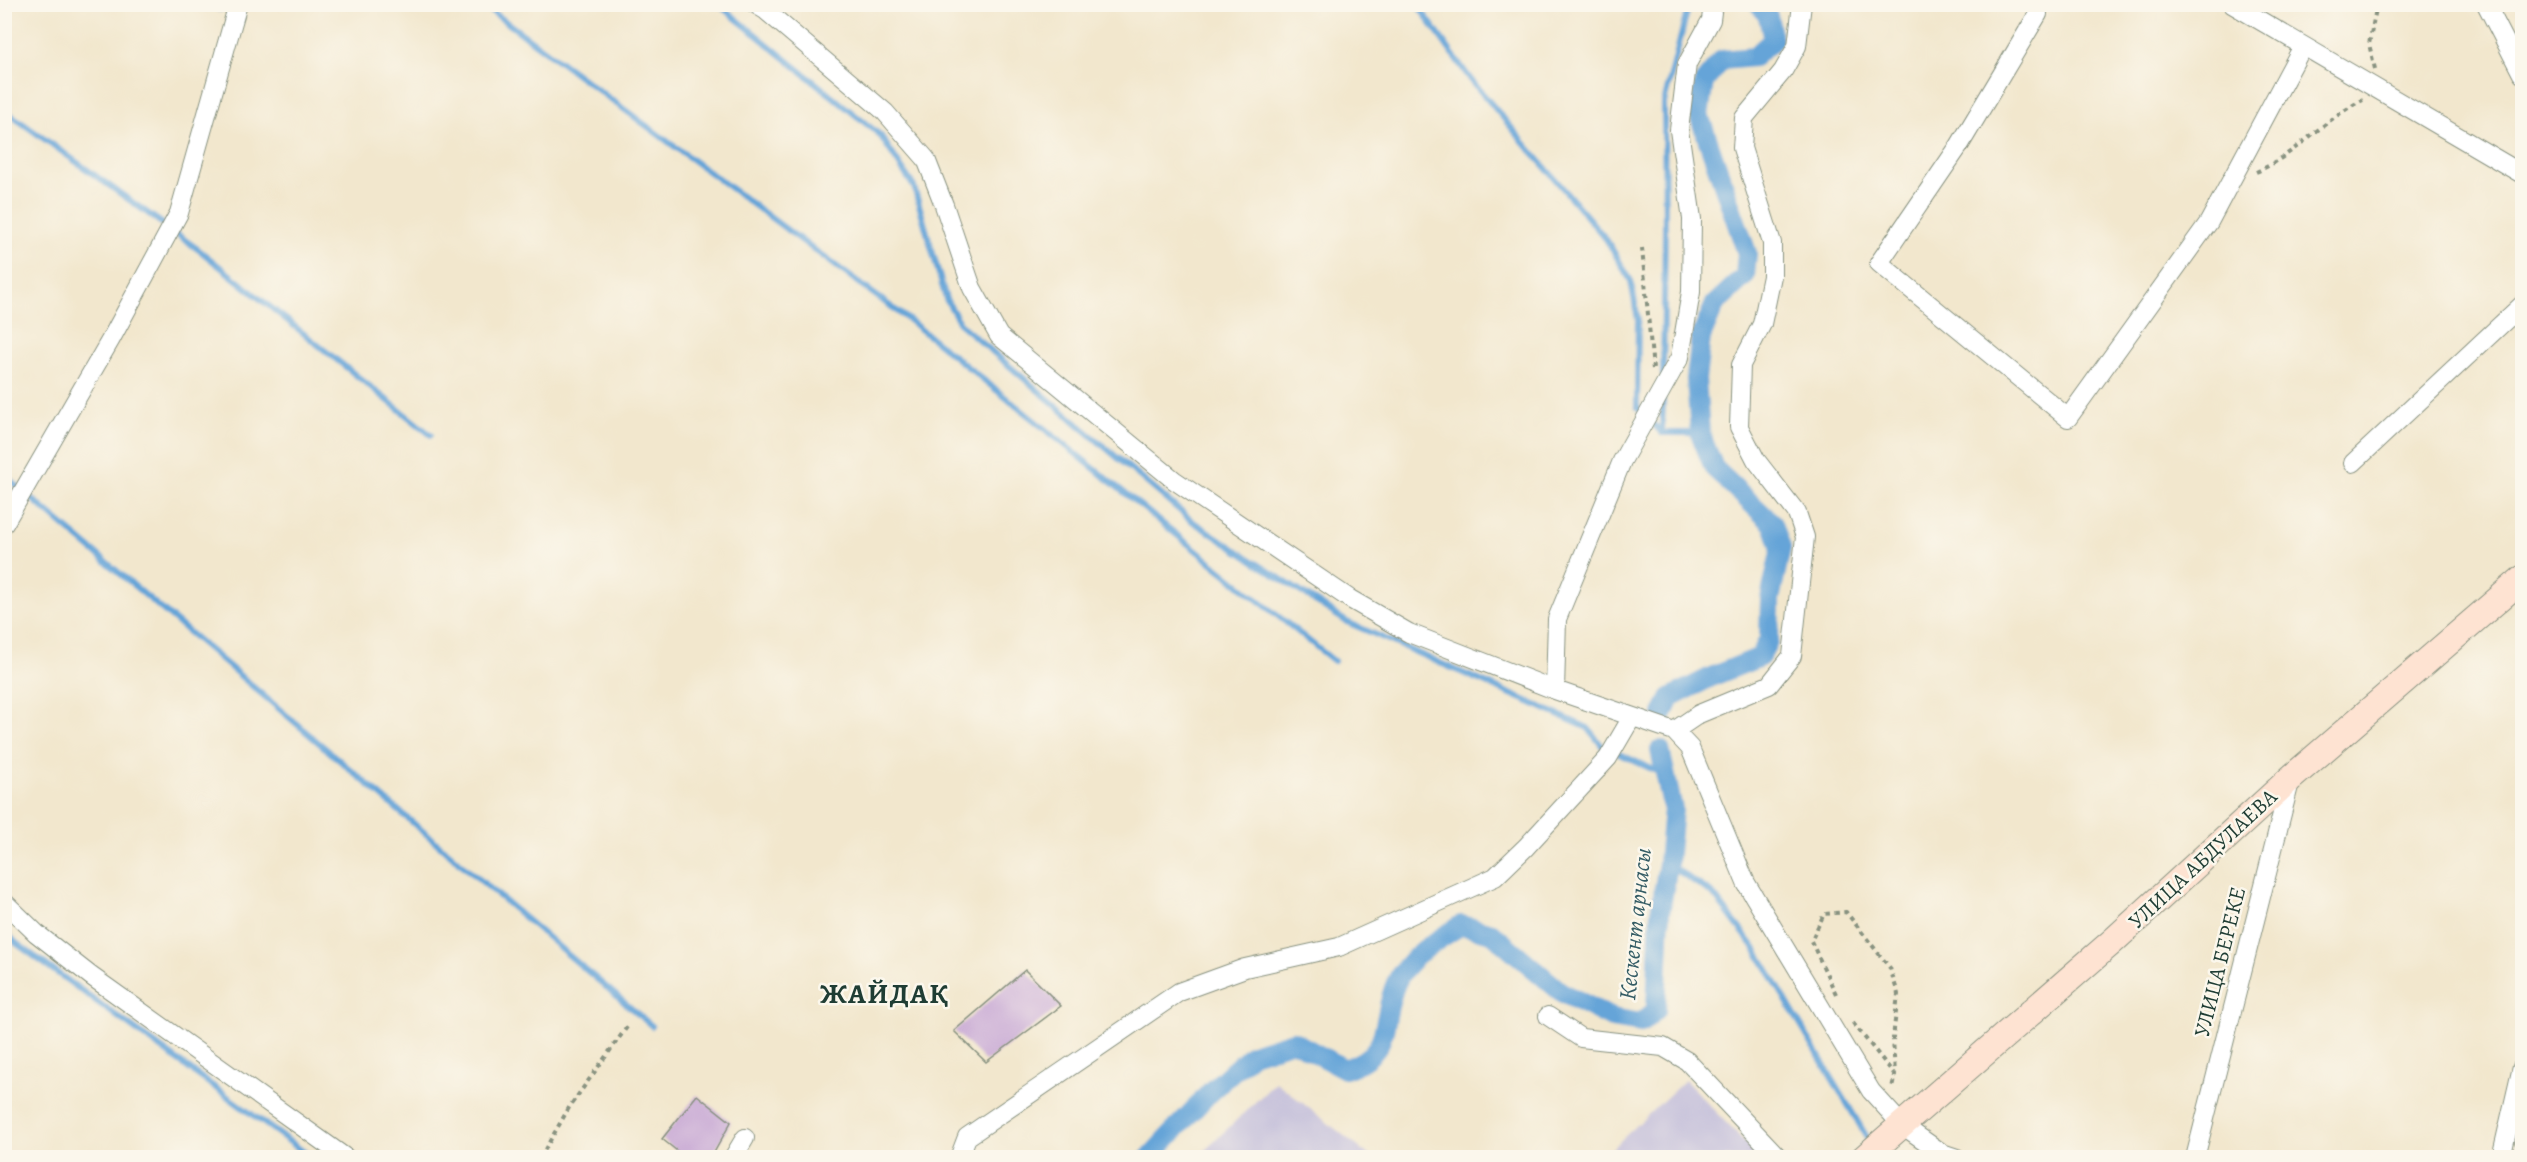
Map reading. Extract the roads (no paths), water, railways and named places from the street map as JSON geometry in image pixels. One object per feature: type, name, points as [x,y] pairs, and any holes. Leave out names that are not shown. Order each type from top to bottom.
[{"type":"main road","name":"УЛИЦА АБДУЛАЕВА","points":[[1864,1158],[1891,1125],[2113,941],[2291,778],[2523,579]]},
{"type":"street","points":[[4,524],[105,349],[179,213],[238,4]]},
{"type":"street","points":[[755,4],[885,111],[926,159],[972,288],[999,336],[1174,480],[1350,599],[1409,633],[1555,690],[1674,731],[1690,748],[1746,883],[1891,1125],[1942,1153],[1957,1158]]},
{"type":"street","points":[[1555,690],[1557,618],[1622,461],[1680,357],[1691,292],[1692,219],[1679,130],[1687,64],[1711,20],[1713,4]]},
{"type":"street","points":[[1674,731],[1699,714],[1769,685],[1792,656],[1805,537],[1797,513],[1756,459],[1739,427],[1741,365],[1762,324],[1772,276],[1772,243],[1742,148],[1744,118],[1784,71],[1797,46],[1802,4]]},
{"type":"street","points":[[2232,4],[2523,174]]},
{"type":"street","points":[[2486,4],[2516,46],[2523,74]]},
{"type":"street","points":[[2038,14],[1959,146],[1879,263],[2068,418],[2209,222],[2303,46]]},
{"type":"street","points":[[2352,463],[2523,305]]},
{"type":"street","points":[[959,1158],[967,1137],[1179,992],[1245,968],[1339,947],[1495,877],[1526,847],[1612,752],[1632,717]]},
{"type":"street","name":"УЛИЦА БЕРЕКЕ","points":[[2195,1158],[2291,778]]},
{"type":"street","points":[[4,902],[36,933],[91,976],[346,1158]]},
{"type":"street","points":[[1548,1016],[1581,1038],[1663,1047],[1679,1056],[1687,1061],[1779,1158]]},
{"type":"street","points":[[2501,1158],[2523,1067]]},
{"type":"street","points":[[733,1158],[745,1138]]},
{"type":"waterway","points":[[209,4],[220,9],[229,4]]},
{"type":"waterway","points":[[482,4],[909,320],[1334,661]]},
{"type":"waterway","points":[[718,4],[880,135],[914,187],[946,299],[961,325],[1192,521],[1347,622],[1588,728],[1602,746],[1665,775]]},
{"type":"waterway","points":[[1417,4],[1471,80],[1606,239],[1631,281],[1638,320],[1637,407],[1662,433],[1700,433]]},
{"type":"waterway","points":[[1663,375],[1664,103],[1689,4]]},
{"type":"waterway","name":"Кескент арнасы","points":[[1663,714],[1670,698],[1711,677],[1760,657],[1769,639],[1770,599],[1781,548],[1773,524],[1714,468],[1700,433],[1696,379],[1701,337],[1715,304],[1745,276],[1747,253],[1699,115],[1704,82],[1722,60],[1754,57],[1773,40],[1768,16],[1759,4]]},
{"type":"waterway","points":[[4,110],[199,250],[431,435]]},
{"type":"waterway","points":[[1662,433],[1663,401]]},
{"type":"waterway","points":[[4,475],[652,1026]]},
{"type":"waterway","name":"Кескент арнасы","points":[[1149,1158],[1211,1091],[1252,1054],[1293,1041],[1345,1069],[1372,1054],[1383,1035],[1391,997],[1401,974],[1415,957],[1461,925],[1492,933],[1561,992],[1612,1018],[1641,1023],[1656,1010],[1660,913],[1668,864],[1673,809],[1660,750]]},
{"type":"waterway","points":[[1668,864],[1713,894],[1755,948],[1871,1144]]},
{"type":"waterway","points":[[4,930],[16,943],[312,1158]]},
{"type":"district","name":"ЖАЙДАҚ","points":[[885,994]]}]
